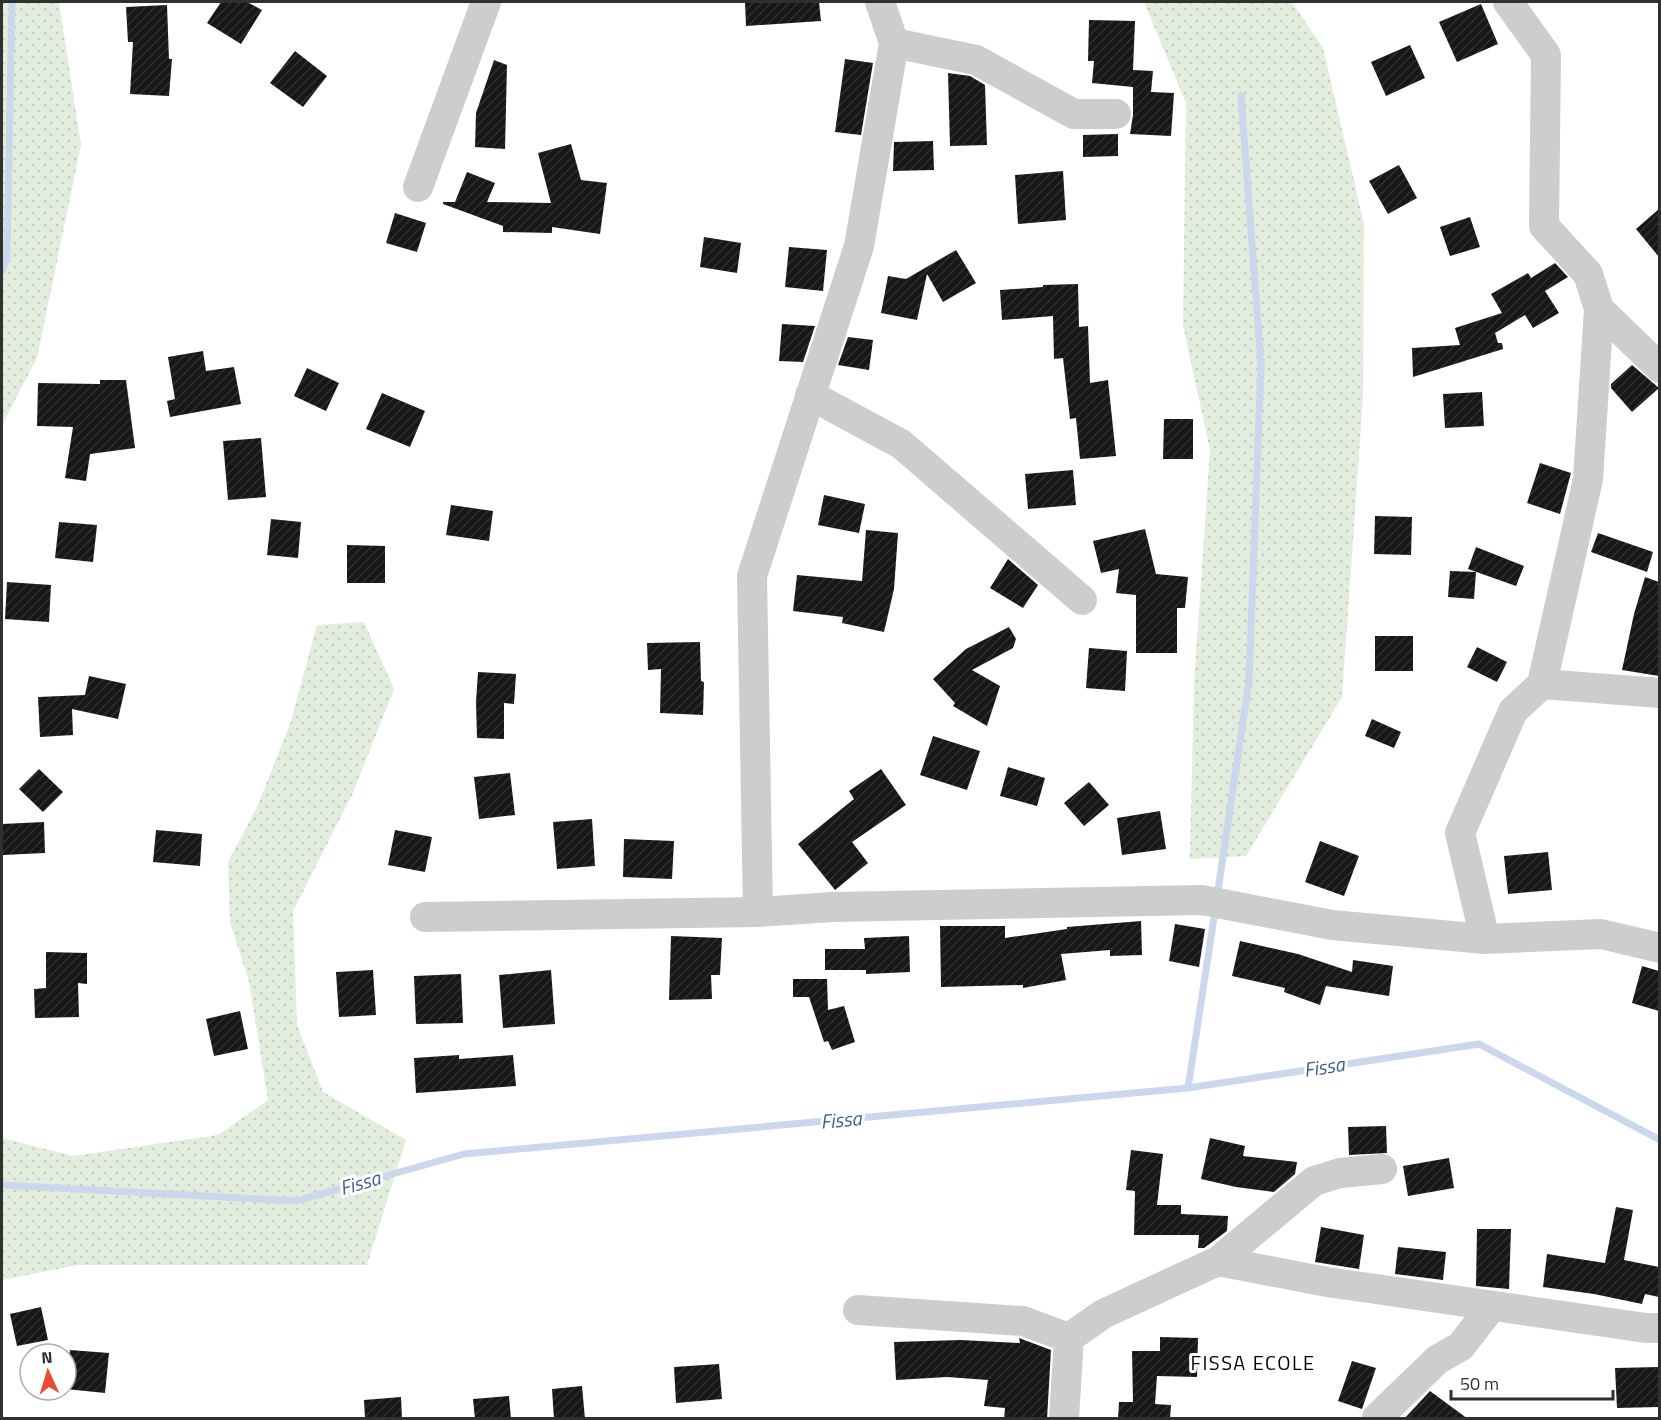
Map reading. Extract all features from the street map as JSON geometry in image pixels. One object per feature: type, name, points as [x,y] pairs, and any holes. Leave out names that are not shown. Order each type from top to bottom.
[{"type":"street","points":[[418,187],[486,2]]},
{"type":"street","points":[[758,912],[752,576],[859,246],[894,43],[880,2]]},
{"type":"street","points":[[1485,939],[1460,833],[1513,711],[1542,684],[1588,479],[1599,309],[1588,274],[1544,226],[1546,55],[1508,2]]},
{"type":"street","points":[[894,43],[976,60],[1074,114],[1116,114]]},
{"type":"street","points":[[1599,309],[1659,368]]},
{"type":"street","points":[[810,395],[900,444],[1082,600]]},
{"type":"street","points":[[1542,684],[1659,693]]},
{"type":"street","points":[[425,917],[758,912],[832,907],[1202,900],[1332,925],[1485,939],[1601,934],[1659,948]]},
{"type":"street","points":[[1069,1338],[1103,1314],[1218,1261],[1314,1181],[1340,1173],[1382,1169]]},
{"type":"street","points":[[1218,1261],[1327,1282],[1659,1328]]},
{"type":"street","points":[[1377,1419],[1437,1360],[1461,1346],[1492,1306]]},
{"type":"street","points":[[858,1310],[1023,1320],[1069,1338]]},
{"type":"street","points":[[1064,1419],[1069,1338]]},
{"type":"green space","points":[[2,2],[59,2],[81,145],[37,358],[2,425]]},
{"type":"green space","points":[[1144,2],[1292,2],[1323,48],[1364,224],[1363,397],[1342,697],[1246,856],[1190,859],[1194,683],[1210,450],[1183,325],[1186,103]]},
{"type":"green space","points":[[364,622],[394,689],[352,795],[293,911],[297,1025],[323,1092],[406,1140],[367,1265],[78,1265],[2,1280],[2,1138],[73,1156],[218,1135],[268,1100],[249,982],[230,922],[228,862],[258,805],[291,721],[317,625]]},
{"type":"building","points":[[221,2],[247,2],[262,10],[241,44],[207,23]]},
{"type":"building","points":[[745,2],[819,2],[821,21],[746,26]]},
{"type":"building","points":[[1481,4],[1498,44],[1457,62],[1439,22]]},
{"type":"building","points":[[167,5],[169,59],[172,59],[169,96],[130,94],[133,42],[128,42],[126,7]]},
{"type":"building","points":[[1089,20],[1135,21],[1133,70],[1153,71],[1151,92],[1174,93],[1171,136],[1130,134],[1133,87],[1092,83],[1094,61],[1088,61]]},
{"type":"building","points":[[1410,45],[1425,78],[1386,96],[1371,62]]},
{"type":"building","points":[[295,51],[327,76],[303,107],[270,83]]},
{"type":"building","points":[[845,59],[873,63],[861,135],[835,132]]},
{"type":"building","points":[[494,60],[507,65],[505,149],[475,147],[476,113]]},
{"type":"building","points":[[948,73],[970,76],[985,85],[987,145],[950,146]]},
{"type":"building","points":[[1118,134],[1118,156],[1083,157],[1083,135]]},
{"type":"building","points":[[933,141],[934,170],[893,171],[894,142]]},
{"type":"building","points":[[571,144],[581,180],[607,183],[600,234],[552,227],[552,233],[503,232],[503,226],[443,204],[443,202],[455,202],[467,172],[495,183],[487,202],[551,203],[538,153]]},
{"type":"building","points":[[1399,165],[1417,198],[1388,214],[1369,181]]},
{"type":"building","points":[[1063,171],[1066,220],[1018,224],[1015,175]]},
{"type":"building","points":[[1659,209],[1659,257],[1636,229]]},
{"type":"building","points":[[395,213],[426,223],[417,252],[386,243]]},
{"type":"building","points":[[1470,217],[1480,247],[1450,256],[1440,227]]},
{"type":"building","points":[[704,237],[741,243],[737,273],[700,267]]},
{"type":"building","points":[[789,247],[827,250],[823,291],[785,287]]},
{"type":"building","points":[[956,250],[976,283],[943,302],[927,274],[917,320],[881,313],[888,276],[906,279]]},
{"type":"building","points":[[1555,263],[1568,277],[1545,291],[1559,313],[1533,328],[1525,315],[1495,333],[1503,349],[1413,377],[1412,348],[1460,345],[1455,328],[1502,313],[1491,294],[1528,273],[1531,278]]},
{"type":"building","points":[[1078,284],[1079,327],[1088,326],[1090,383],[1108,380],[1116,456],[1080,459],[1076,418],[1070,419],[1063,358],[1054,359],[1053,316],[1002,320],[1000,290]]},
{"type":"building","points":[[782,324],[815,326],[803,362],[779,361]]},
{"type":"building","points":[[848,337],[873,340],[869,370],[838,365]]},
{"type":"building","points":[[203,351],[206,371],[234,367],[241,404],[170,417],[167,401],[175,399],[168,357]]},
{"type":"building","points":[[1632,365],[1659,388],[1632,412],[1611,388],[1611,384]]},
{"type":"building","points":[[307,368],[339,383],[326,411],[294,396]]},
{"type":"building","points":[[100,380],[126,380],[135,448],[90,454],[86,481],[65,478],[73,427],[37,426],[38,383],[100,384]]},
{"type":"building","points":[[1482,392],[1484,426],[1445,428],[1443,394]]},
{"type":"building","points":[[382,393],[425,411],[410,447],[366,429]]},
{"type":"building","points":[[1164,419],[1193,419],[1193,459],[1163,459]]},
{"type":"building","points":[[261,438],[266,497],[228,500],[223,441]]},
{"type":"building","points":[[1540,463],[1571,473],[1560,514],[1527,503]]},
{"type":"building","points":[[1073,470],[1076,505],[1028,509],[1025,474]]},
{"type":"building","points":[[824,495],[865,504],[859,533],[818,525]]},
{"type":"building","points":[[451,505],[493,511],[489,541],[446,535]]},
{"type":"building","points":[[1375,516],[1412,517],[1411,555],[1374,554]]},
{"type":"building","points":[[271,519],[301,522],[298,558],[267,555]]},
{"type":"building","points":[[59,522],[97,525],[93,562],[55,558]]},
{"type":"building","points":[[1145,529],[1156,574],[1188,577],[1185,608],[1177,608],[1177,653],[1136,653],[1136,595],[1116,593],[1119,569],[1101,573],[1093,541]]},
{"type":"building","points":[[866,530],[898,533],[894,589],[884,632],[842,623],[843,617],[793,611],[797,575],[862,581]]},
{"type":"building","points":[[1598,533],[1653,552],[1647,572],[1591,552]]},
{"type":"building","points":[[347,545],[385,546],[385,583],[347,583]]},
{"type":"building","points":[[1476,547],[1524,566],[1516,586],[1468,569]]},
{"type":"building","points":[[1008,559],[1038,585],[1023,608],[990,588]]},
{"type":"building","points":[[1450,571],[1476,572],[1474,599],[1448,597]]},
{"type":"building","points":[[1645,577],[1659,582],[1659,676],[1622,670]]},
{"type":"building","points":[[7,582],[51,585],[49,622],[5,619]]},
{"type":"building","points":[[1009,627],[1016,639],[1013,648],[972,670],[1000,686],[987,726],[953,706],[955,703],[933,679],[966,649]]},
{"type":"building","points":[[1375,636],[1413,636],[1413,671],[1375,671]]},
{"type":"building","points":[[700,642],[701,681],[704,682],[703,715],[660,713],[661,669],[648,670],[647,643]]},
{"type":"building","points":[[1477,647],[1507,662],[1497,682],[1467,667]]},
{"type":"building","points":[[1089,648],[1127,651],[1125,691],[1086,688]]},
{"type":"building","points":[[478,672],[516,674],[514,704],[504,703],[504,739],[477,738]]},
{"type":"building","points":[[89,676],[126,684],[118,719],[72,709],[73,735],[40,737],[38,697],[85,695]]},
{"type":"building","points":[[1372,719],[1401,732],[1394,748],[1365,736]]},
{"type":"building","points":[[933,736],[980,751],[967,790],[920,775]]},
{"type":"building","points":[[1008,767],[1045,778],[1037,806],[1000,796]]},
{"type":"building","points":[[39,769],[63,792],[43,812],[19,789]]},
{"type":"building","points":[[881,769],[906,805],[852,842],[868,863],[835,890],[798,844],[854,799],[849,791]]},
{"type":"building","points":[[510,773],[515,815],[479,819],[474,777]]},
{"type":"building","points":[[1089,782],[1109,805],[1084,826],[1064,803]]},
{"type":"building","points":[[1160,811],[1166,849],[1122,855],[1117,818]]},
{"type":"building","points":[[592,819],[595,866],[557,869],[553,822]]},
{"type":"building","points":[[44,822],[45,853],[3,855],[2,824]]},
{"type":"building","points":[[156,830],[202,834],[200,866],[153,862]]},
{"type":"building","points":[[395,830],[432,837],[425,872],[388,865]]},
{"type":"building","points":[[624,839],[674,841],[672,879],[623,877]]},
{"type":"building","points":[[1320,841],[1359,856],[1344,896],[1305,882]]},
{"type":"building","points":[[1548,852],[1552,890],[1508,894],[1504,856]]},
{"type":"building","points":[[1141,921],[1142,955],[1110,956],[1110,950],[1061,954],[1066,980],[1023,988],[1023,985],[941,987],[940,926],[1005,926],[1005,938],[1067,929],[1067,927]]},
{"type":"building","points":[[1175,924],[1205,929],[1199,967],[1169,961]]},
{"type":"building","points":[[671,936],[722,938],[720,975],[711,975],[712,999],[669,1000]]},
{"type":"building","points":[[909,936],[910,972],[866,974],[866,970],[825,970],[825,949],[865,949],[864,938]]},
{"type":"building","points":[[1240,941],[1298,954],[1352,972],[1353,960],[1393,966],[1389,996],[1326,986],[1320,1005],[1284,992],[1285,988],[1232,976]]},
{"type":"building","points":[[46,952],[87,953],[87,984],[78,983],[79,1017],[35,1018],[34,989],[46,988]]},
{"type":"building","points":[[1642,966],[1659,971],[1659,1011],[1632,1003]]},
{"type":"building","points":[[373,970],[376,1015],[339,1017],[336,972]]},
{"type":"building","points":[[551,970],[555,1024],[503,1028],[499,975]]},
{"type":"building","points":[[461,974],[463,1023],[416,1024],[414,976]]},
{"type":"building","points":[[793,979],[827,979],[828,1010],[844,1006],[855,1042],[832,1050],[828,1041],[824,1042],[809,997],[793,997]]},
{"type":"building","points":[[240,1011],[248,1049],[214,1056],[206,1019]]},
{"type":"building","points":[[459,1055],[459,1059],[513,1055],[516,1086],[416,1093],[414,1058]]},
{"type":"building","points":[[1386,1126],[1387,1153],[1349,1155],[1348,1127]]},
{"type":"building","points":[[1210,1138],[1245,1146],[1243,1156],[1297,1162],[1295,1174],[1274,1192],[1201,1179]]},
{"type":"building","points":[[1131,1150],[1163,1154],[1157,1205],[1181,1205],[1181,1214],[1228,1216],[1227,1231],[1204,1248],[1198,1248],[1199,1235],[1134,1235],[1135,1191],[1126,1190]]},
{"type":"building","points":[[1449,1158],[1454,1188],[1408,1196],[1403,1166]]},
{"type":"building","points":[[1616,1207],[1633,1210],[1624,1260],[1659,1267],[1659,1297],[1645,1294],[1642,1304],[1543,1287],[1547,1254],[1605,1263]]},
{"type":"building","points":[[1321,1227],[1364,1235],[1359,1269],[1315,1262]]},
{"type":"building","points":[[1477,1229],[1511,1229],[1509,1289],[1476,1286]]},
{"type":"building","points":[[1398,1247],[1446,1252],[1443,1280],[1395,1274]]},
{"type":"building","points":[[41,1307],[48,1340],[18,1342],[17,1346],[10,1314]]},
{"type":"building","points":[[1160,1337],[1198,1338],[1197,1377],[1157,1376],[1155,1404],[1171,1405],[1170,1419],[1118,1419],[1119,1402],[1133,1402],[1132,1351],[1160,1351]]},
{"type":"building","points":[[1019,1338],[1051,1350],[1047,1419],[1004,1419],[1005,1408],[984,1406],[988,1380],[947,1377],[896,1380],[894,1342],[961,1340],[1020,1343]]},
{"type":"building","points":[[78,1351],[109,1353],[105,1393],[78,1390]]},
{"type":"building","points":[[1352,1361],[1376,1368],[1362,1409],[1338,1401]]},
{"type":"building","points":[[719,1364],[722,1399],[676,1403],[674,1367]]},
{"type":"building","points":[[1659,1367],[1659,1407],[1617,1408],[1615,1368]]},
{"type":"building","points":[[582,1386],[585,1419],[554,1419],[552,1389]]},
{"type":"building","points":[[1430,1391],[1468,1419],[1404,1419]]},
{"type":"building","points":[[509,1396],[511,1419],[475,1419],[473,1399]]},
{"type":"building","points":[[401,1397],[402,1419],[365,1419],[364,1400]]},
{"type":"waterway","points":[[2,271],[7,258],[12,2]]},
{"type":"waterway","points":[[1217,897],[1249,681],[1261,364],[1241,96]]},
{"type":"waterway","points":[[1188,1088],[1215,911]]},
{"type":"waterway","name":"Fissa","points":[[2,1185],[296,1201],[464,1154],[1188,1088],[1479,1044],[1660,1140]]},
{"type":"district","name":"FISSA ECOLE","points":[[1253,1363]]}]
